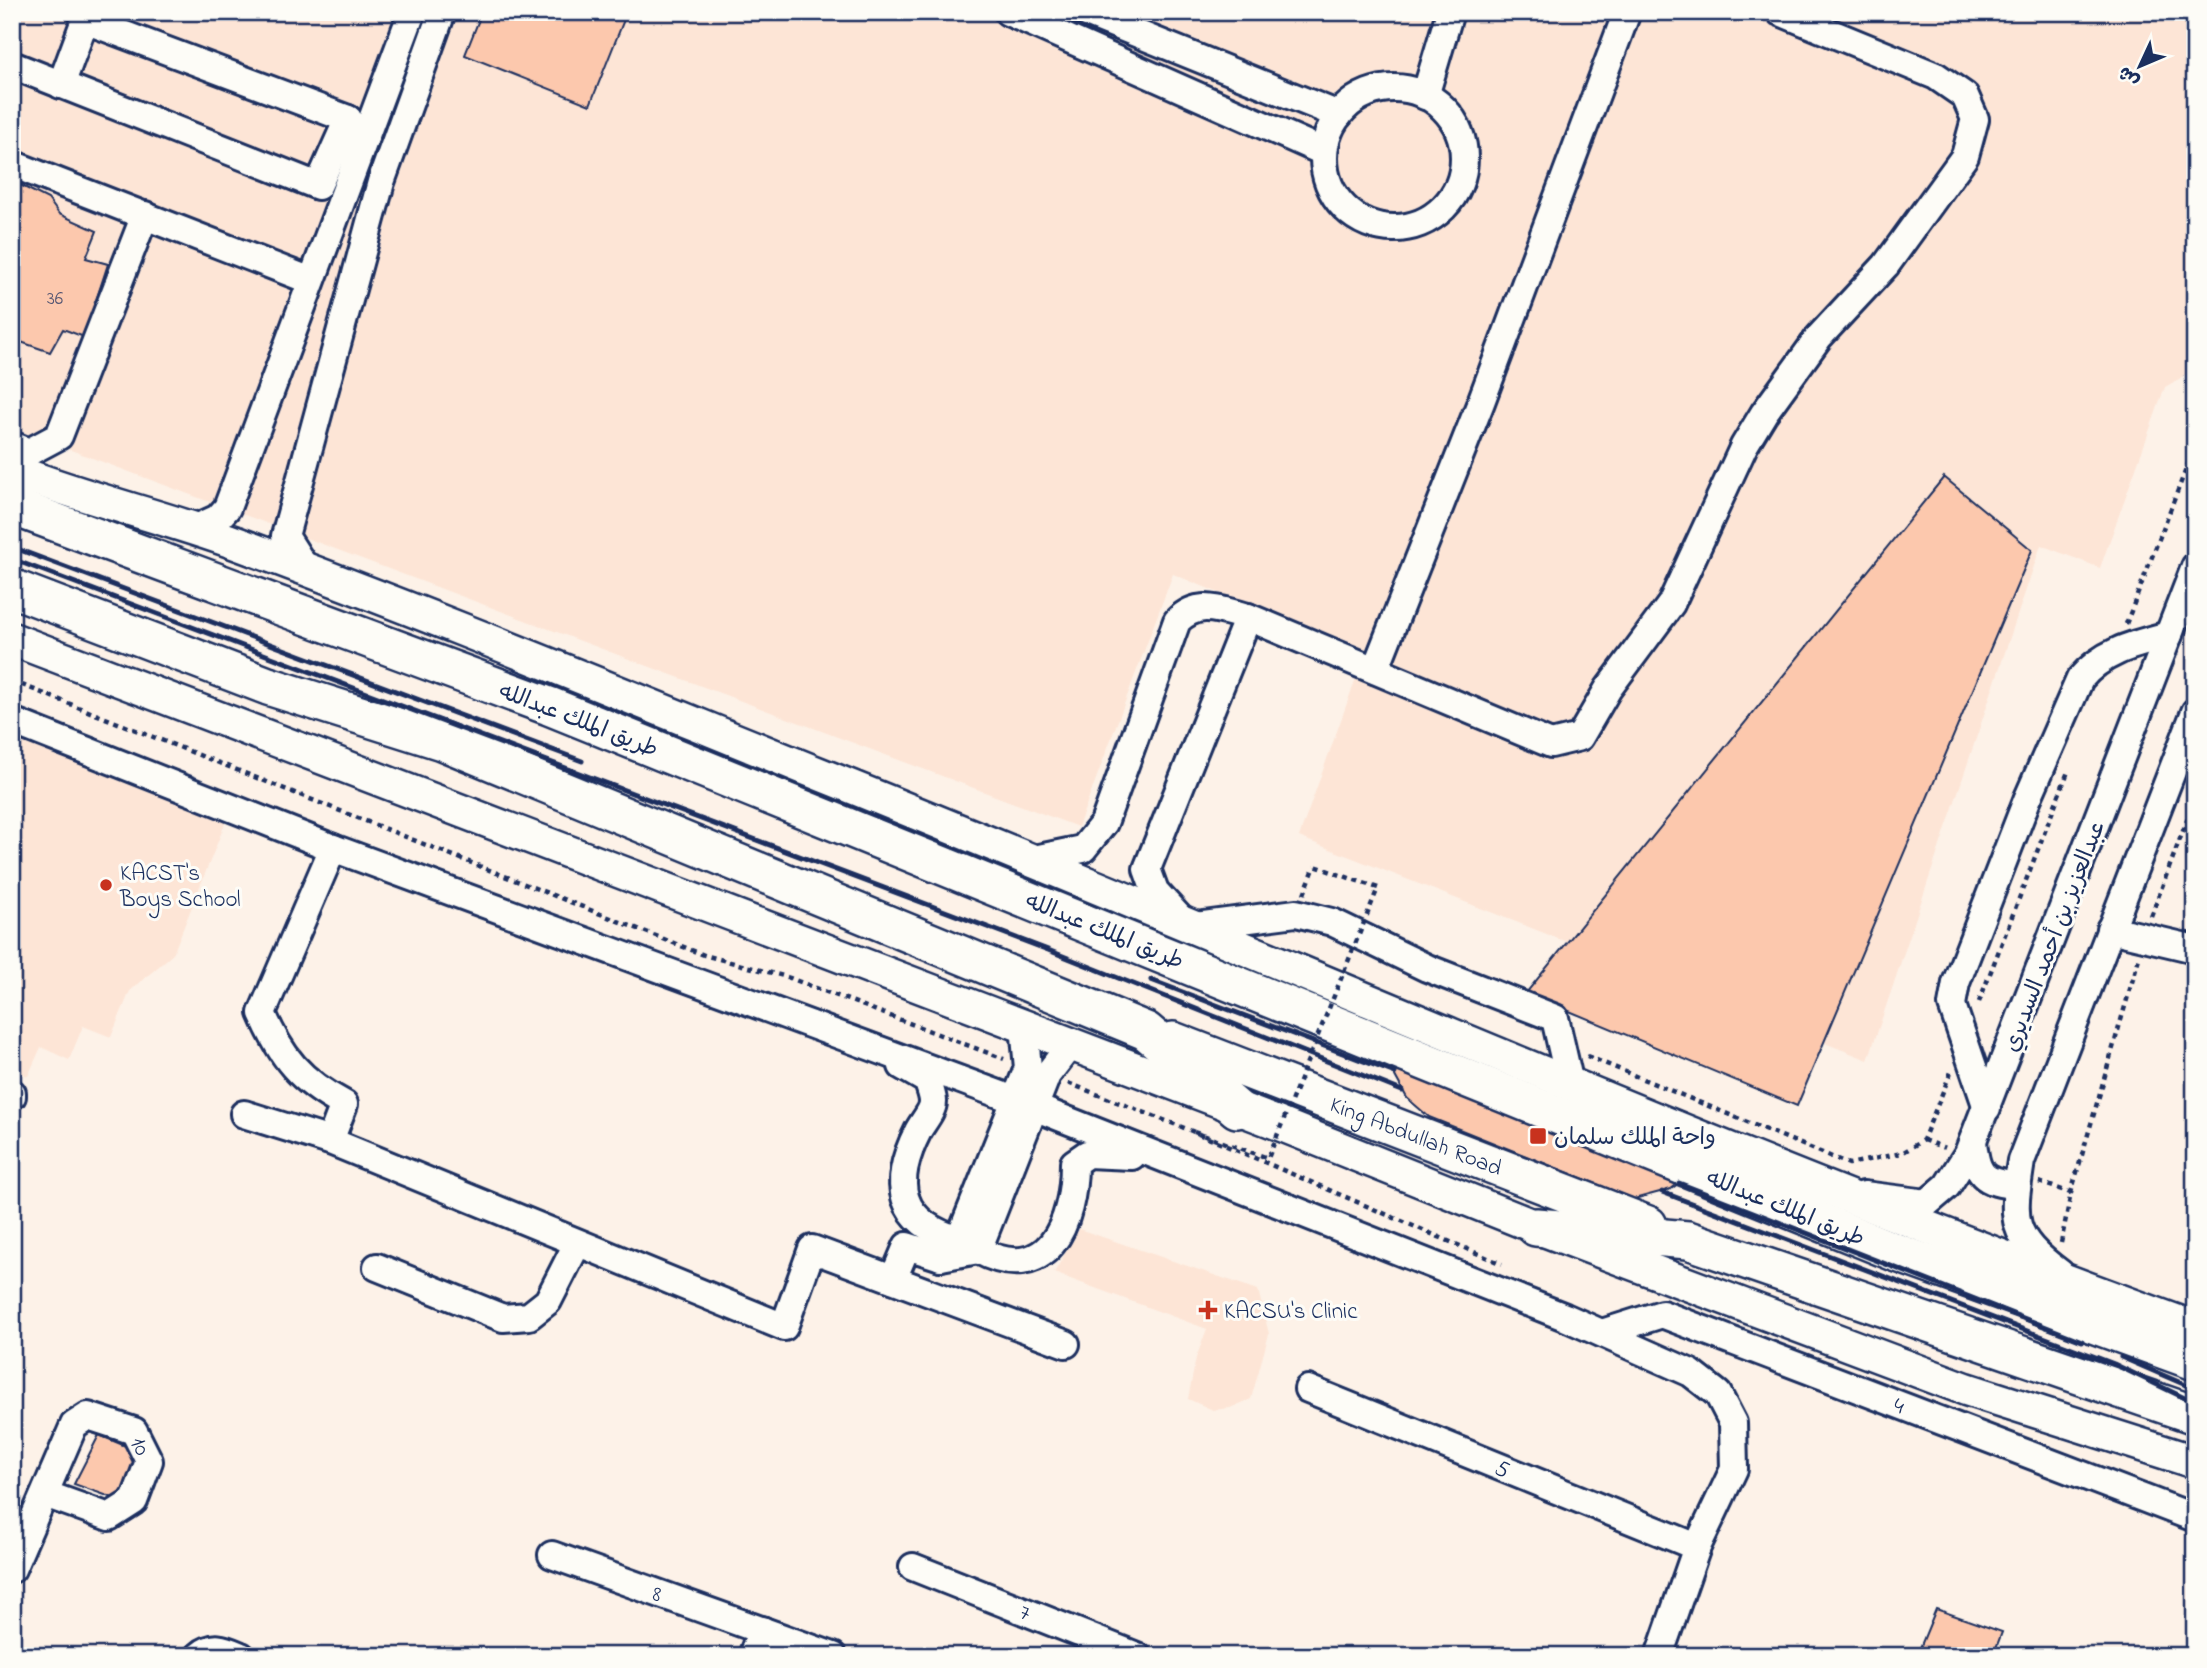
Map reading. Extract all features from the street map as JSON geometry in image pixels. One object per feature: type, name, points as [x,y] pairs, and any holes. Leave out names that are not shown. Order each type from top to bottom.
[{"type":"highway","name":"طريق الملك عبدالله","points":[[12,506],[549,706],[1895,1252],[2195,1362]]},
{"type":"highway","points":[[12,588],[268,686],[442,741],[1146,1031],[1237,1109]]},
{"type":"highway","name":"King Abdullah Road","points":[[1146,1031],[1688,1240]]},
{"type":"highway","points":[[1536,1227],[1688,1240],[2195,1415]]},
{"type":"main road","points":[[12,470],[73,494],[196,528],[306,569],[812,770],[1830,1190],[2195,1328]]},
{"type":"main road","points":[[12,639],[1071,1044],[1536,1227],[1966,1389],[2195,1462]]},
{"type":"street","points":[[196,528],[218,518],[227,508],[309,280],[412,12]]},
{"type":"street","points":[[306,569],[285,536],[381,182],[442,12]]},
{"type":"street","points":[[1008,12],[1064,23],[1324,152]]},
{"type":"street","points":[[1084,12],[1339,115]]},
{"type":"street","points":[[1425,96],[1450,12]]},
{"type":"street","points":[[1375,670],[1481,402],[1628,12]]},
{"type":"street","points":[[1027,860],[1058,857],[1083,849],[1104,823],[1177,621],[1188,610],[1204,606],[1248,617],[1551,744],[1580,737],[1608,689],[1671,604],[1744,446],[1764,413],[1819,337],[1886,265],[1965,156],[1975,119],[1965,96],[1936,76],[1780,12]]},
{"type":"street","points":[[61,85],[85,20],[348,119]]},
{"type":"street","points":[[12,65],[318,186],[348,119]]},
{"type":"street","points":[[1388,88],[1407,89],[1425,96],[1443,108],[1457,126],[1464,147],[1464,170],[1457,191],[1444,209],[1426,221],[1404,228],[1382,228],[1356,217],[1335,197],[1328,183],[1324,152],[1329,133],[1339,115],[1352,101],[1369,92],[1388,88]]},
{"type":"street","points":[[348,119],[355,162],[381,182]]},
{"type":"street","points":[[12,164],[309,280]]},
{"type":"street","points":[[12,445],[29,452],[59,436],[145,215]]},
{"type":"street","name":"عبدالعزيز بن أحمد السديري","points":[[1830,1190],[1927,1203],[1947,1186],[1973,1141],[1987,1108],[2195,567]]},
{"type":"street","points":[[1248,617],[1147,869],[1155,891],[1188,927],[1296,913],[1332,922],[1427,968],[1555,1018],[1570,1084]]},
{"type":"street","points":[[1987,1108],[1952,1005],[1956,983],[2027,800],[2080,679],[2094,663],[2115,652],[2169,635]]},
{"type":"street","points":[[2078,1286],[2039,1257],[2022,1238],[2013,1212],[2027,1183],[2021,1161],[2195,712]]},
{"type":"street","points":[[12,721],[333,848],[1024,1103],[1602,1333],[1691,1373],[1718,1394],[1734,1423],[1734,1469],[1697,1547],[1659,1656]]},
{"type":"street","points":[[330,1141],[344,1104],[319,1091],[278,1049],[262,1013],[333,848]]},
{"type":"street","points":[[2110,929],[2195,949]]},
{"type":"street","points":[[1024,1026],[1037,1072]]},
{"type":"street","points":[[864,1044],[928,1081],[933,1104],[903,1165],[902,1193],[909,1209],[919,1221],[959,1249]]},
{"type":"street","points":[[959,1249],[1037,1072],[1071,1044]]},
{"type":"street","points":[[244,1114],[330,1141],[783,1328],[813,1249],[1066,1344]]},
{"type":"street","points":[[1973,1141],[1975,1164],[1983,1176],[1994,1184],[2027,1183]]},
{"type":"street","points":[[893,1279],[906,1246],[959,1249],[998,1261],[1019,1263],[1037,1256],[1051,1245],[1064,1226],[1074,1192],[1074,1163],[1087,1154],[1105,1153],[1170,1161]]},
{"type":"street","points":[[377,1267],[503,1318],[529,1317],[548,1301],[577,1244]]},
{"type":"street","name":"4","points":[[1602,1333],[1662,1314],[2195,1518]]},
{"type":"street","name":"5","points":[[1308,1389],[1697,1547]]},
{"type":"street","points":[[12,1569],[45,1494]]},
{"type":"street","name":"8","points":[[552,1556],[833,1656]]},
{"type":"street","name":"7","points":[[913,1567],[1137,1656]]},
{"type":"street","points":[[752,1656],[762,1630]]},
{"type":"street","points":[[199,1656],[208,1649],[219,1647],[241,1656]]},
{"type":"path","points":[[2115,652],[2195,446]]},
{"type":"path","points":[[12,681],[704,955],[787,977],[1268,1158],[1378,888],[1315,866]]},
{"type":"path","points":[[1582,1054],[1849,1164],[1902,1153],[1923,1140],[2074,756]]},
{"type":"path","points":[[2060,1247],[2071,1193],[2145,937],[2195,799]]},
{"type":"path","points":[[1194,1132],[1511,1268]]},
{"type":"path","points":[[2027,1183],[2071,1193]]},
{"type":"shaded area","points":[[12,12],[2195,12],[2195,370],[2165,387],[2100,568],[2041,545],[1868,1060],[1299,837],[1365,653],[1173,574],[1078,827],[12,428]]},
{"type":"shaded area","name":"KACST's Boys School","points":[[12,736],[228,816],[173,954],[130,991],[111,1037],[83,1026],[69,1060],[41,1047],[28,1076],[12,1070]]},
{"type":"shaded area","name":"KACSU's Clinic","points":[[1079,1229],[1258,1290],[1269,1334],[1251,1399],[1230,1408],[1213,1410],[1188,1399],[1196,1358],[1207,1329],[1054,1273]]},
{"type":"building","points":[[482,12],[627,12],[590,105],[465,55]]},
{"type":"building","points":[[20,185],[48,199],[59,214],[97,231],[86,258],[108,264],[84,337],[63,329],[50,352],[12,339],[12,186]]},
{"type":"building","points":[[1944,477],[2032,550],[1797,1106],[1526,993]]},
{"type":"building","name":"واحة الملك سلمان","points":[[1397,1067],[1679,1183],[1671,1189],[1634,1199],[1429,1117],[1407,1098],[1395,1076]]},
{"type":"building","points":[[99,1435],[140,1452],[119,1500],[74,1484]]},
{"type":"building","points":[[1936,1609],[2002,1632],[1993,1656],[1917,1655]]},
{"type":"railway","points":[[12,547],[582,761]]},
{"type":"railway","points":[[12,559],[1048,950],[1402,1091]]},
{"type":"railway","points":[[1151,980],[1395,1073]]},
{"type":"railway","points":[[1679,1183],[2082,1341]]},
{"type":"railway","points":[[1662,1192],[2114,1364],[2195,1403]]},
{"type":"railway","points":[[2121,1357],[2195,1389]]},
{"type":"place","name":"KACST's Boys School","points":[[106,885]]},
{"type":"place","name":"واحة الملك سلمان","points":[[1538,1136]]},
{"type":"place","name":"KACSU's Clinic","points":[[1208,1310]]}]
